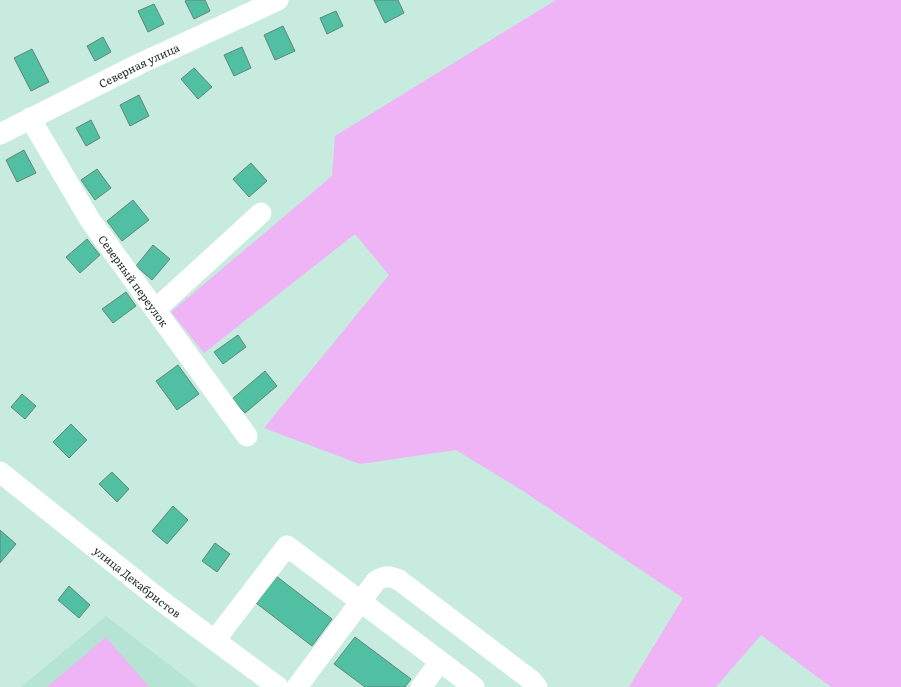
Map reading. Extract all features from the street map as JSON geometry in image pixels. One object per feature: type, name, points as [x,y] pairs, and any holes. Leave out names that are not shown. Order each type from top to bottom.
[{"type":"street","name":"Северная улица","points":[[0,134],[137,65],[278,0]]},
{"type":"street","name":"Северный переулок","points":[[30,118],[90,220],[247,436]]},
{"type":"street","points":[[155,310],[261,213]]},
{"type":"street","name":"улица Декабристов","points":[[0,472],[163,602],[278,687]]},
{"type":"street","points":[[215,640],[287,546],[474,687]]},
{"type":"street","points":[[297,687],[376,581],[383,577],[390,576],[399,580],[531,680],[537,687]]},
{"type":"street","points":[[421,687],[440,662]]},
{"type":"shaded area","points":[[556,0],[901,0],[901,687],[831,687],[761,635],[716,687],[629,687],[683,598],[520,489],[456,450],[360,464],[264,428],[389,275],[355,234],[204,353],[171,312],[332,176],[335,136]]},
{"type":"shaded area","points":[[106,616],[198,687],[21,687]]},
{"type":"shaded area","points":[[106,637],[149,687],[47,687]]},
{"type":"building","points":[[205,0],[210,11],[194,19],[185,1]]},
{"type":"building","points":[[374,0],[398,0],[404,13],[385,23]]},
{"type":"building","points":[[154,4],[164,24],[148,32],[138,11]]},
{"type":"building","points":[[336,11],[343,26],[327,34],[320,18]]},
{"type":"building","points":[[283,26],[295,51],[275,60],[264,35]]},
{"type":"building","points":[[103,37],[111,52],[95,61],[87,46]]},
{"type":"building","points":[[242,47],[251,68],[234,76],[224,55]]},
{"type":"building","points":[[32,49],[49,82],[31,91],[14,58]]},
{"type":"building","points":[[194,68],[212,87],[198,99],[181,79]]},
{"type":"building","points":[[139,95],[149,116],[130,126],[120,105]]},
{"type":"building","points":[[91,120],[100,138],[86,146],[76,128]]},
{"type":"building","points":[[24,150],[36,173],[17,182],[6,160]]},
{"type":"building","points":[[251,163],[267,181],[249,197],[233,179]]},
{"type":"building","points":[[97,169],[111,188],[95,200],[81,180]]},
{"type":"building","points":[[133,200],[149,220],[122,241],[107,221]]},
{"type":"building","points":[[87,239],[100,255],[80,273],[66,257]]},
{"type":"building","points":[[153,245],[170,259],[152,280],[136,266]]},
{"type":"building","points":[[126,292],[136,306],[113,323],[102,309]]},
{"type":"building","points":[[238,335],[246,347],[223,364],[214,352]]},
{"type":"building","points":[[178,365],[199,394],[177,410],[156,381]]},
{"type":"building","points":[[265,371],[277,386],[245,413],[232,399]]},
{"type":"building","points":[[22,394],[36,406],[25,419],[11,407]]},
{"type":"building","points":[[71,424],[87,440],[69,458],[53,442]]},
{"type":"building","points":[[112,472],[129,489],[117,502],[99,484]]},
{"type":"building","points":[[173,506],[188,520],[167,544],[152,531]]},
{"type":"building","points":[[0,530],[16,544],[0,563]]},
{"type":"building","points":[[215,543],[230,554],[217,572],[202,561]]},
{"type":"building","points":[[276,576],[332,619],[312,646],[256,603]]},
{"type":"building","points":[[69,586],[90,605],[79,618],[58,600]]},
{"type":"building","points":[[355,637],[411,679],[405,687],[365,687],[334,664]]}]
